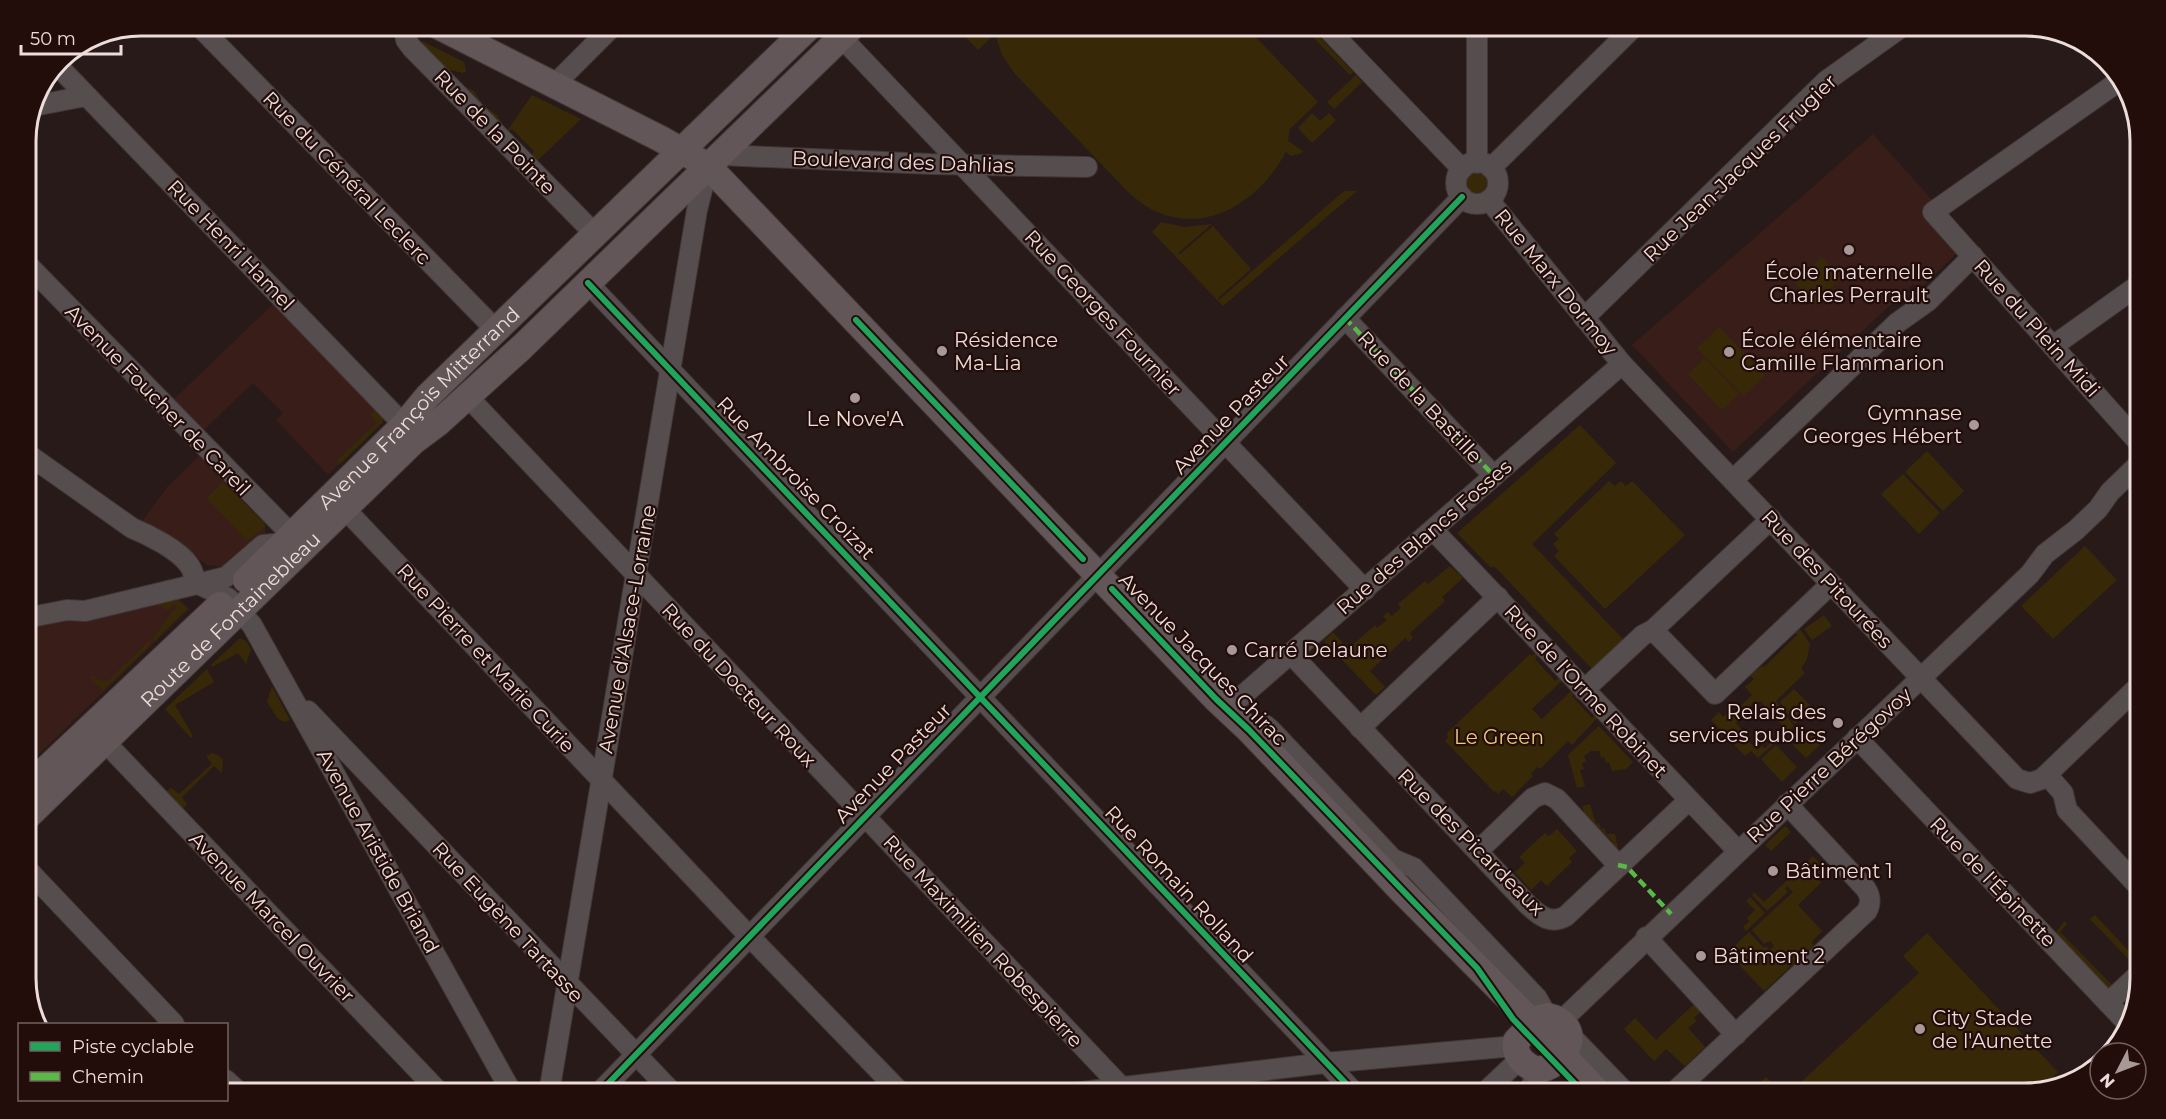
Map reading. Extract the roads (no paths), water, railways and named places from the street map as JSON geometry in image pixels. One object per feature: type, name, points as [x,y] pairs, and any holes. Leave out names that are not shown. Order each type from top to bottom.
[{"type":"main road","name":"Avenue Jacques Chirac","points":[[458,36],[681,151],[714,160],[1226,710],[1249,730],[1477,968],[1541,1047],[1585,1083]]},
{"type":"main road","name":"Avenue François Mitterrand","points":[[36,779],[226,602],[404,425],[428,396],[800,36]]},
{"type":"main road","name":"Avenue François Mitterrand","points":[[438,423],[588,283],[842,36]]},
{"type":"main road","name":"Route de Fontainebleau","points":[[36,808],[165,683],[226,602],[345,509],[414,441],[438,423]]},
{"type":"main road","points":[[1541,1047],[1574,1083]]},
{"type":"street","name":"Rue du Général Leclerc","points":[[209,36],[496,330]]},
{"type":"street","name":"Rue de la Pointe","points":[[405,36],[412,48],[595,234]]},
{"type":"street","points":[[554,85],[604,36]]},
{"type":"street","name":"Rue Georges Fournier","points":[[851,36],[962,164],[1365,590]]},
{"type":"street","points":[[1336,36],[1476,166],[1497,178],[1497,190],[1489,200],[1478,204],[1462,197],[1456,183],[1476,166],[1624,36]]},
{"type":"street","points":[[1476,166],[1478,36]]},
{"type":"street","name":"Rue Jean-Jacques Frugier","points":[[1584,318],[1826,81],[1889,36]]},
{"type":"street","name":"Rue Henri Hamel","points":[[63,72],[404,425]]},
{"type":"street","name":"Rue du Plein Midi","points":[[2113,85],[1934,212],[2130,433]]},
{"type":"street","points":[[43,104],[86,96]]},
{"type":"street","name":"Boulevard des Dahlias","points":[[714,160],[1087,167]]},
{"type":"street","name":"Avenue d'Alsace-Lorraine","points":[[551,1083],[697,210],[714,160]]},
{"type":"street","name":"Avenue Pasteur","points":[[609,1083],[1462,197]]},
{"type":"street","name":"Rue Marx Dormoy","points":[[1489,200],[1622,364]]},
{"type":"street","points":[[1733,480],[1897,323],[1928,301],[1973,256]]},
{"type":"street","name":"Avenue Foucher de Careil","points":[[36,274],[288,539]]},
{"type":"street","name":"Rue Ambroise Croizat","points":[[588,283],[980,696]]},
{"type":"street","points":[[2053,346],[2130,292]]},
{"type":"street","name":"Rue de la Bastille","points":[[1345,318],[1494,476]]},
{"type":"street","name":"Rue des Pitourées","points":[[1622,364],[2010,772],[2025,782],[2042,778]]},
{"type":"street","name":"Rue des Blancs Fosses","points":[[1226,710],[1434,531],[1622,364]]},
{"type":"street","name":"Rue du Docteur Roux","points":[[468,397],[838,789]]},
{"type":"street","name":"Avenue Aristide Briand","points":[[36,460],[132,528],[152,536],[185,560],[193,571],[226,602],[287,690],[326,757],[506,1083]]},
{"type":"street","name":"Rue Pierre Bérégovoy","points":[[1497,1083],[1541,1047],[1646,938],[1921,679],[2030,574],[2045,554],[2098,509],[2110,492],[2130,473]]},
{"type":"street","name":"Rue Pierre et Marie Curie","points":[[345,509],[890,1083]]},
{"type":"street","points":[[1584,690],[1643,635],[1653,630],[1771,519]]},
{"type":"street","name":"Rue de l'Orme Robinet","points":[[1434,531],[1738,851]]},
{"type":"street","points":[[1653,630],[1714,694],[1831,584]]},
{"type":"street","points":[[1360,728],[1498,597]]},
{"type":"street","points":[[36,616],[67,610],[86,611],[106,605],[226,602]]},
{"type":"street","name":"Rue des Picardeaux","points":[[1290,654],[1528,905],[1540,916],[1550,920],[1559,920],[1566,915],[1689,800]]},
{"type":"street","name":"Rue Eugène Tartasse","points":[[287,690],[663,1083]]},
{"type":"street","points":[[2130,694],[2042,778],[2063,793],[2067,810],[2130,877]]},
{"type":"street","name":"Rue Romain Rolland","points":[[980,696],[1344,1083]]},
{"type":"street","points":[[1249,730],[1265,724],[1394,860],[1414,868],[1537,998],[1541,1047]]},
{"type":"street","name":"Rue de l'Épinette","points":[[1857,738],[2122,1017]]},
{"type":"street","name":"Avenue Marcel Ouvrier","points":[[104,741],[430,1083]]},
{"type":"street","points":[[326,757],[344,749]]},
{"type":"street","name":"Rue Maximilien Robespierre","points":[[838,789],[1116,1083]]},
{"type":"street","points":[[1478,851],[1533,798],[1545,793],[1557,799],[1618,865]]},
{"type":"street","points":[[1684,1083],[1867,911],[1870,905],[1870,895],[1866,889],[1787,804]]},
{"type":"street","points":[[36,879],[173,1023]]},
{"type":"street","points":[[1646,938],[1736,1035]]},
{"type":"street","points":[[2108,1003],[2130,983]]},
{"type":"street","points":[[1181,1083],[1325,1063],[1541,1047],[1606,1083]]},
{"type":"place","name":"École maternelle Charles Perrault","points":[[1849,250]]},
{"type":"place","name":"Résidence Ma-Lia","points":[[942,351]]},
{"type":"place","name":"École élémentaire Camille Flammarion","points":[[1729,352]]},
{"type":"place","name":"Le Nove'A","points":[[855,398]]},
{"type":"place","name":"Gymnase Georges Hébert","points":[[1974,425]]},
{"type":"place","name":"Carré Delaune","points":[[1232,650]]},
{"type":"place","name":"Relais des services publics","points":[[1838,723]]},
{"type":"place","name":"Bâtiment 1","points":[[1773,871]]},
{"type":"place","name":"Bâtiment 2","points":[[1701,956]]},
{"type":"place","name":"City Stade de l'Aunette","points":[[1920,1029]]},
{"type":"park label","name":"Le Green","points":[[1499,737]]}]
